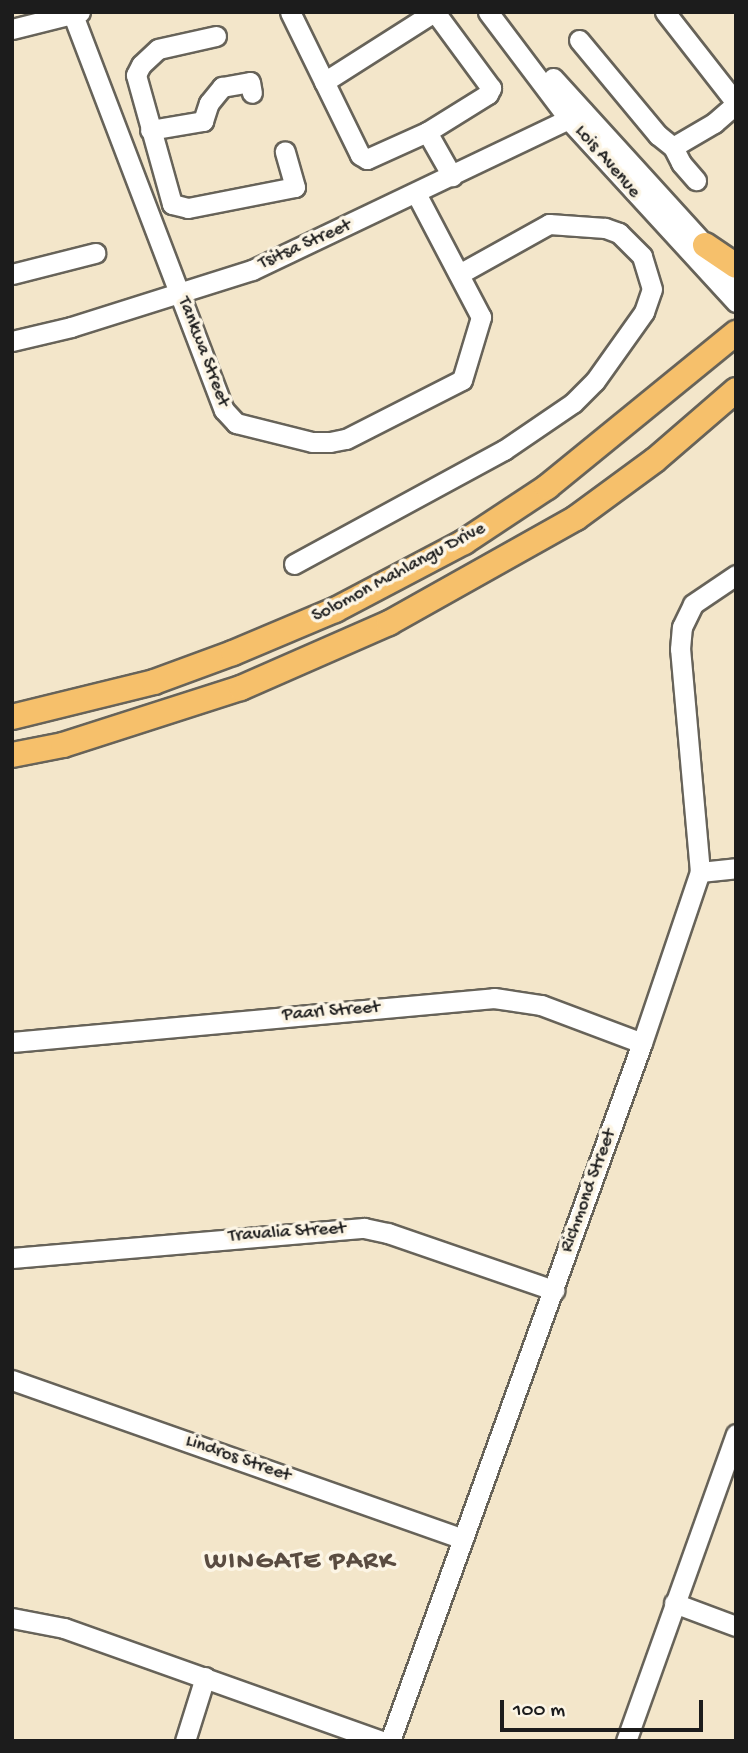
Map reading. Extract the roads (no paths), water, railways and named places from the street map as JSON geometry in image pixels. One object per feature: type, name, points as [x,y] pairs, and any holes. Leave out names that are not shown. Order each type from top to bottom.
[{"type":"main road","points":[[705,245],[736,266]]},
{"type":"main road","name":"Solomon Mahlangu Drive","points":[[12,717],[154,682],[233,653],[335,610],[440,554],[547,487],[736,333]]},
{"type":"main road","name":"Solomon Mahlangu Drive","points":[[12,755],[62,745],[241,688],[389,624],[576,518],[655,460],[736,390]]},
{"type":"main road","points":[[655,460],[736,412]]},
{"type":"street","points":[[290,12],[324,82],[360,155],[367,159],[427,132],[488,94],[491,88],[435,12],[324,82]]},
{"type":"street","name":"Lois Avenue","points":[[488,12],[577,116],[680,244],[736,302]]},
{"type":"street","name":"Lois Avenue","points":[[500,12],[577,116],[736,279]]},
{"type":"street","points":[[665,12],[736,103],[714,123],[673,147]]},
{"type":"street","points":[[12,29],[76,14]]},
{"type":"street","name":"Tankwa Street","points":[[76,14],[103,93],[224,410],[236,423],[330,442],[346,439],[462,380],[481,317],[416,193]]},
{"type":"street","points":[[216,36],[158,49],[141,65],[136,85],[172,204],[180,208],[295,187],[285,151]]},
{"type":"street","points":[[579,40],[658,135],[673,147],[681,163],[696,180]]},
{"type":"street","points":[[150,130],[203,121],[209,103],[222,87],[250,82],[252,93]]},
{"type":"street","points":[[103,93],[136,85]]},
{"type":"street","name":"Tsitsa Street","points":[[12,341],[71,327],[283,257],[577,116]]},
{"type":"street","points":[[427,132],[452,176]]},
{"type":"street","points":[[294,564],[504,450],[573,403],[595,381],[644,312],[652,289],[642,256],[619,233],[605,228],[549,224],[459,274]]},
{"type":"street","points":[[12,274],[95,253]]},
{"type":"street","name":"Richmond Street","points":[[390,1741],[554,1290],[700,872],[680,649],[682,627],[693,604],[736,575]]},
{"type":"street","points":[[700,872],[736,868]]},
{"type":"street","name":"Paarl Street","points":[[12,1042],[502,998],[541,1005],[642,1043]]},
{"type":"street","name":"Travalia Street","points":[[12,1258],[364,1228],[388,1233],[554,1290]]},
{"type":"street","name":"Lindros Street","points":[[12,1380],[463,1539]]},
{"type":"street","points":[[626,1741],[736,1434]]},
{"type":"street","points":[[674,1603],[736,1626]]},
{"type":"street","points":[[12,1618],[64,1628],[382,1741]]},
{"type":"street","points":[[185,1741],[205,1677]]},
{"type":"district","name":"WINGATE PARK","points":[[300,1563]]}]
